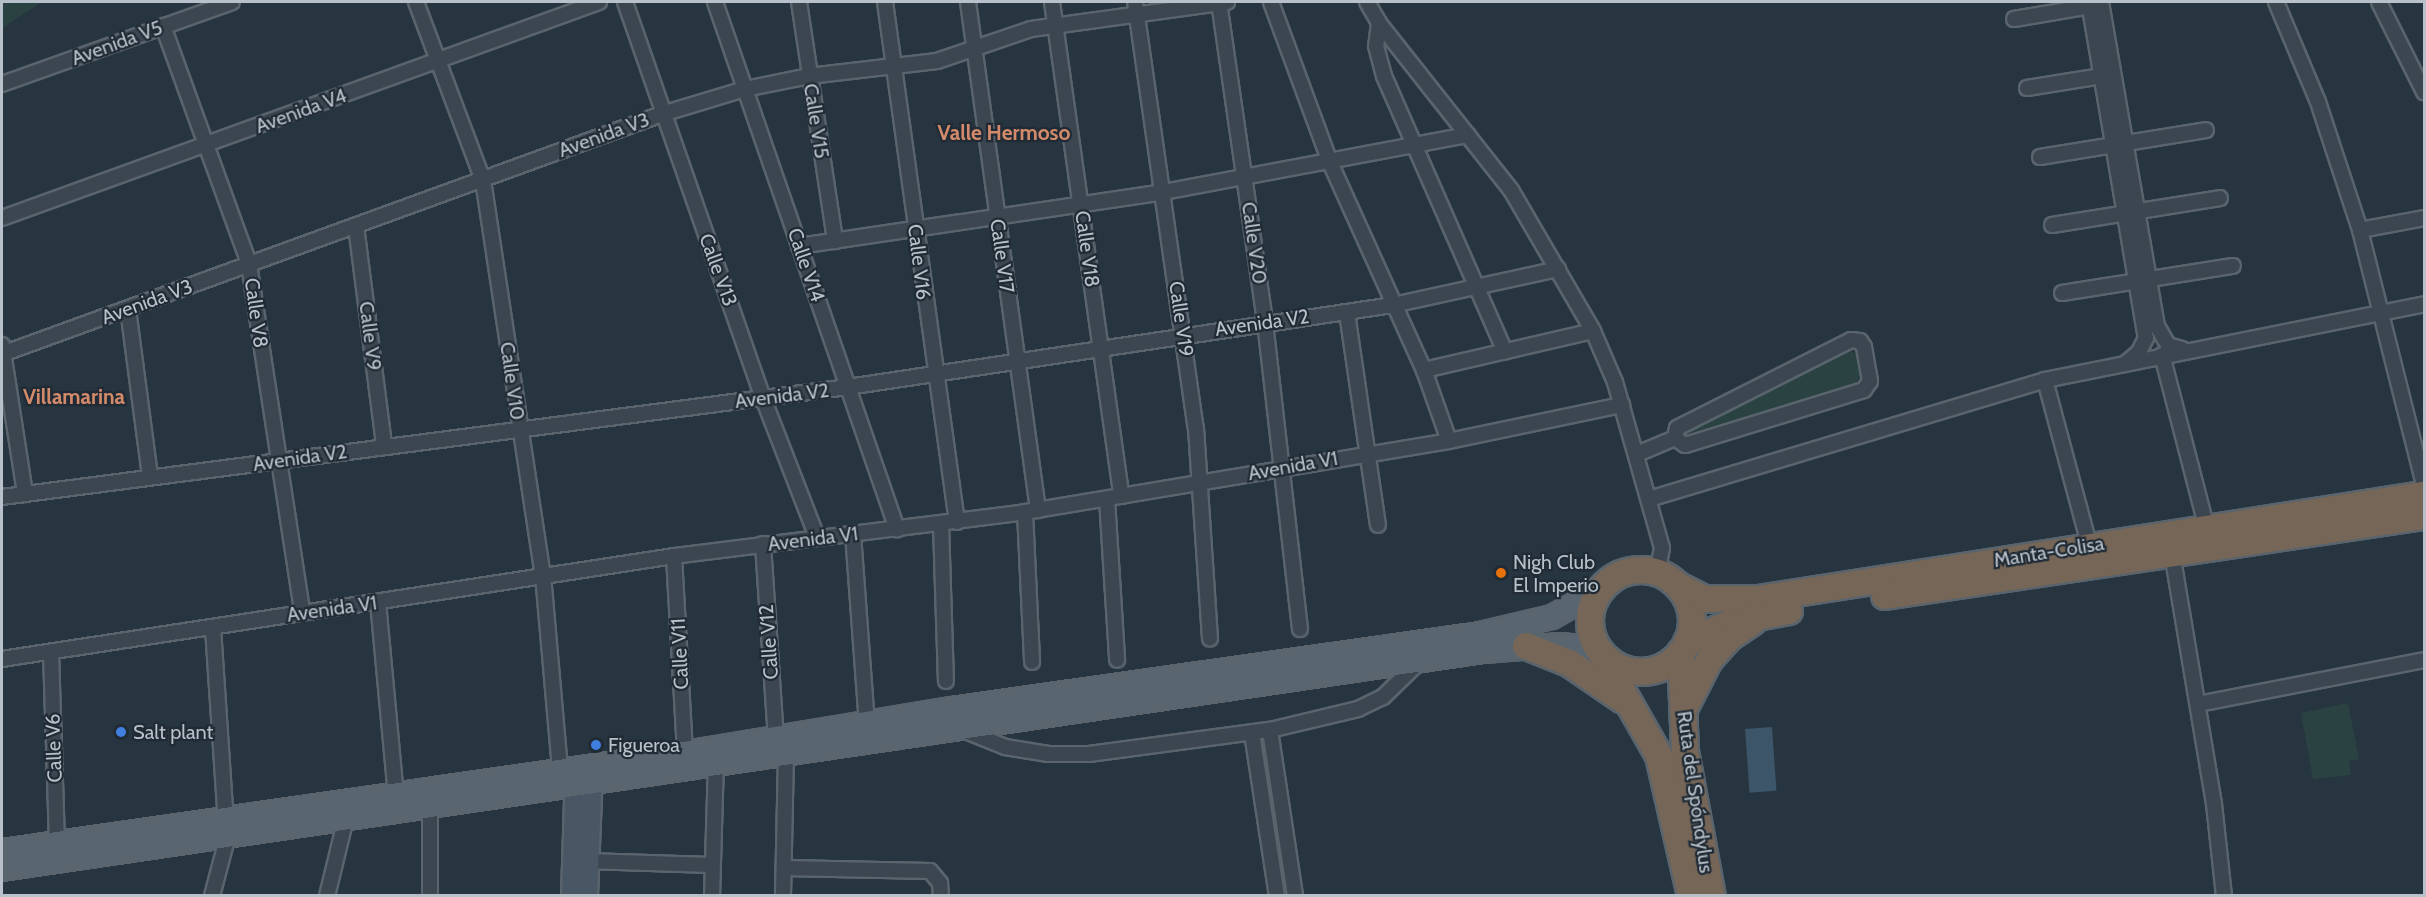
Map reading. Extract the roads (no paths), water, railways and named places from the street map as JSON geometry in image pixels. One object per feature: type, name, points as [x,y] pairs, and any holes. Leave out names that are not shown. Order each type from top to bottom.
[{"type":"highway","name":"Manta-Colisa","points":[[1667,579],[1705,599],[1758,599],[2208,537],[2424,495]]},
{"type":"highway","name":"Manta-Colisa","points":[[1684,647],[1716,628],[1761,616],[2092,554],[2172,553],[2208,537],[2424,516]]},
{"type":"highway","points":[[1638,570],[1667,579],[1691,612],[1684,647],[1658,669],[1643,672],[1628,670],[1600,652],[1589,619],[1600,590],[1620,574],[1638,570]]},
{"type":"highway","points":[[1682,713],[1709,660],[1730,637],[1761,616]]},
{"type":"highway","points":[[1526,646],[1588,674],[1635,710]]},
{"type":"highway","name":"Ruta del Spóndylus","points":[[1684,647],[1682,713],[1712,896]]},
{"type":"highway","name":"Ruta del Spóndylus","points":[[1600,652],[1635,710],[1659,756],[1690,896]]},
{"type":"main road","points":[[2,869],[227,830],[396,795],[579,775],[716,765],[867,725],[951,709],[1502,631],[1564,612],[1600,590]]},
{"type":"main road","points":[[2,851],[57,843],[346,818],[429,806],[685,753],[958,728],[1526,646],[1600,652]]},
{"type":"main road","points":[[579,775],[587,861],[586,896]]},
{"type":"main road","points":[[572,896],[579,775]]},
{"type":"street","name":"Avenida V5","points":[[2,84],[232,2]]},
{"type":"street","name":"Calle V10","points":[[416,2],[483,180],[518,428],[579,775]]},
{"type":"street","name":"Avenida V4","points":[[2,218],[205,147],[599,2]]},
{"type":"street","name":"Calle V13","points":[[625,2],[662,114],[763,398],[817,537]]},
{"type":"street","name":"Calle V14","points":[[715,2],[897,529]]},
{"type":"street","name":"Calle V15","points":[[799,2],[835,240]]},
{"type":"street","name":"Calle V16","points":[[885,2],[933,374],[957,522]]},
{"type":"street","name":"Calle V17","points":[[968,2],[1017,362],[1032,511],[1032,662]]},
{"type":"street","name":"Calle V18","points":[[1052,2],[1121,496]]},
{"type":"street","name":"Avenida V3","points":[[2,351],[128,309],[662,114],[745,89],[809,76],[948,59],[1009,34],[1136,8],[1222,2]]},
{"type":"street","name":"Calle V20","points":[[1222,2],[1284,467],[1300,629]]},
{"type":"street","points":[[1271,2],[1329,160],[1424,370],[1449,441]]},
{"type":"street","points":[[1367,2],[1379,23],[1511,190],[1593,331],[1622,405],[1637,454],[1662,548],[1667,579]]},
{"type":"street","points":[[2276,2],[2318,102],[2360,230],[2383,313],[2424,485]]},
{"type":"street","points":[[2379,2],[2424,92]]},
{"type":"street","points":[[2014,19],[2096,4],[2150,324],[2145,343],[2125,363]]},
{"type":"street","name":"Calle V19","points":[[1136,8],[1183,334],[1200,483],[1210,639]]},
{"type":"street","points":[[1379,23],[1376,39],[1378,56],[1505,352]]},
{"type":"street","name":"Calle V8","points":[[163,26],[249,264],[277,462],[302,612]]},
{"type":"street","points":[[2027,88],[2108,75]]},
{"type":"street","points":[[2040,157],[2206,130]]},
{"type":"street","points":[[799,246],[1163,192],[1245,178],[1413,142],[1468,135]]},
{"type":"street","points":[[2052,225],[2220,198]]},
{"type":"street","points":[[2360,230],[2424,218]]},
{"type":"street","name":"Calle V9","points":[[356,226],[384,446]]},
{"type":"street","points":[[2062,293],[2233,266]]},
{"type":"street","name":"Avenida V2","points":[[2,497],[518,428],[848,387],[1183,334],[1347,313],[1479,289],[1558,269]]},
{"type":"street","points":[[1649,499],[2045,380],[2424,304]]},
{"type":"street","points":[[128,309],[150,477]]},
{"type":"street","points":[[1347,313],[1378,525]]},
{"type":"street","points":[[2150,324],[2168,345],[2187,350]]},
{"type":"street","points":[[1424,370],[1593,331]]},
{"type":"street","points":[[1854,340],[1863,345],[1870,379],[1864,390],[1685,446],[1675,438],[1677,428],[1846,341],[1854,340]]},
{"type":"street","points":[[2,351],[25,494]]},
{"type":"street","points":[[2162,355],[2208,537]]},
{"type":"street","points":[[2045,380],[2092,554]]},
{"type":"street","name":"Avenida V1","points":[[2,659],[674,556],[1032,511],[1449,441],[1622,405]]},
{"type":"street","points":[[1637,454],[1675,438]]},
{"type":"street","points":[[1107,499],[1117,660]]},
{"type":"street","points":[[941,524],[946,681]]},
{"type":"street","points":[[853,534],[867,725]]},
{"type":"street","name":"Calle V12","points":[[763,544],[781,746],[783,896]]},
{"type":"street","points":[[2172,553],[2198,704],[2224,896]]},
{"type":"street","name":"Calle V11","points":[[674,556],[685,753]]},
{"type":"street","points":[[378,602],[396,795]]},
{"type":"street","points":[[212,896],[227,830],[213,628]]},
{"type":"street","name":"Calle V6","points":[[51,652],[57,843]]},
{"type":"street","points":[[958,728],[1005,747],[1048,754],[1089,754],[1252,733],[1358,709],[1383,697],[1406,679],[1420,660]]},
{"type":"street","points":[[2198,704],[2424,660]]},
{"type":"street","points":[[1270,730],[1295,896]]},
{"type":"street","points":[[1252,733],[1277,896]]},
{"type":"street","points":[[712,896],[711,865],[716,765]]},
{"type":"street","points":[[429,806],[430,896]]},
{"type":"street","points":[[327,896],[346,818]]},
{"type":"street","points":[[587,861],[711,865]]},
{"type":"street","points":[[784,868],[930,871],[940,883],[941,896]]},
{"type":"water","points":[[1772,727],[1776,791],[1750,793],[1745,729]]},
{"type":"place","name":"Nigh Club El Imperio","points":[[1501,573]]},
{"type":"place","name":"Salt plant","points":[[121,732]]},
{"type":"place","name":"Figueroa","points":[[596,745]]},
{"type":"district","name":"Valle Hermoso","points":[[1004,133]]},
{"type":"district","name":"Villamarina","points":[[74,397]]}]
